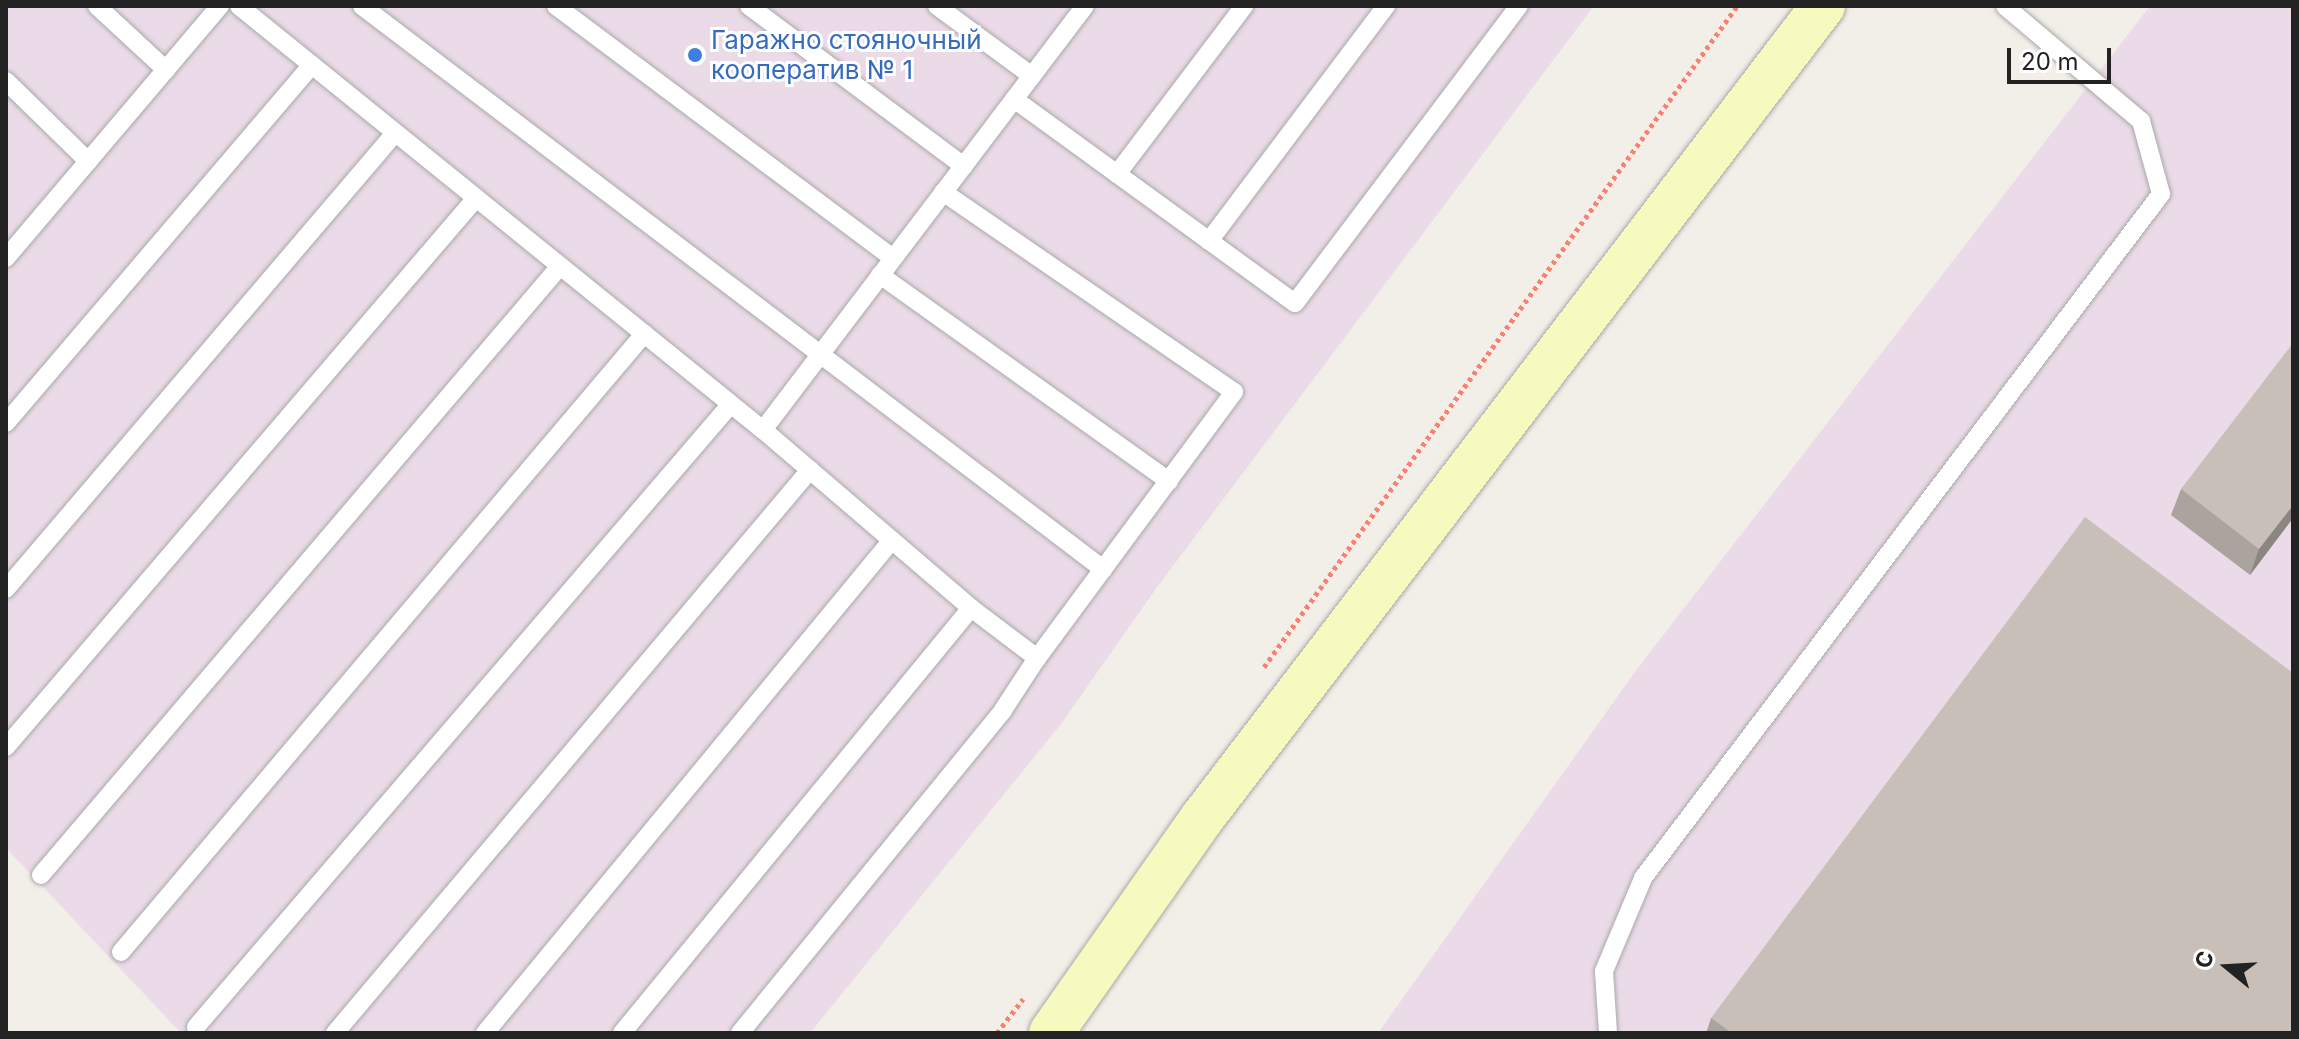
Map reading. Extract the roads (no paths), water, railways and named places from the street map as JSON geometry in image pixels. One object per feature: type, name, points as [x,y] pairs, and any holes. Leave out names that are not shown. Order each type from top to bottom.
[{"type":"main road","points":[[1054,1032],[1203,817],[1823,6]]},
{"type":"lane","points":[[97,6],[166,70]]},
{"type":"lane","points":[[6,258],[220,6]]},
{"type":"lane","points":[[239,6],[763,430],[971,608],[1037,658]]},
{"type":"lane","points":[[362,6],[1103,569]]},
{"type":"lane","points":[[556,6],[893,258]]},
{"type":"lane","points":[[749,6],[964,166]]},
{"type":"lane","points":[[937,6],[1032,76]]},
{"type":"lane","points":[[763,430],[1085,6]]},
{"type":"lane","points":[[1117,174],[1244,6]]},
{"type":"lane","points":[[1209,241],[1386,6]]},
{"type":"lane","points":[[1014,99],[1295,303],[1519,6]]},
{"type":"lane","points":[[1608,1033],[1604,971],[1643,878],[2161,194],[2141,121],[2005,6]]},
{"type":"lane","points":[[6,423],[312,65]]},
{"type":"lane","points":[[6,81],[88,161]]},
{"type":"lane","points":[[6,589],[395,133]]},
{"type":"lane","points":[[740,1033],[1003,710],[1037,658],[1234,392],[943,192]]},
{"type":"lane","points":[[6,747],[476,198]]},
{"type":"lane","points":[[41,875],[560,266]]},
{"type":"lane","points":[[880,275],[1169,481]]},
{"type":"lane","points":[[121,952],[644,334]]},
{"type":"lane","points":[[196,1027],[731,404]]},
{"type":"lane","points":[[335,1033],[810,470]]},
{"type":"lane","points":[[485,1033],[892,540]]},
{"type":"lane","points":[[622,1033],[971,608]]},
{"type":"place","name":"Гаражно стояночный кооператив № 1","points":[[695,55]]}]
